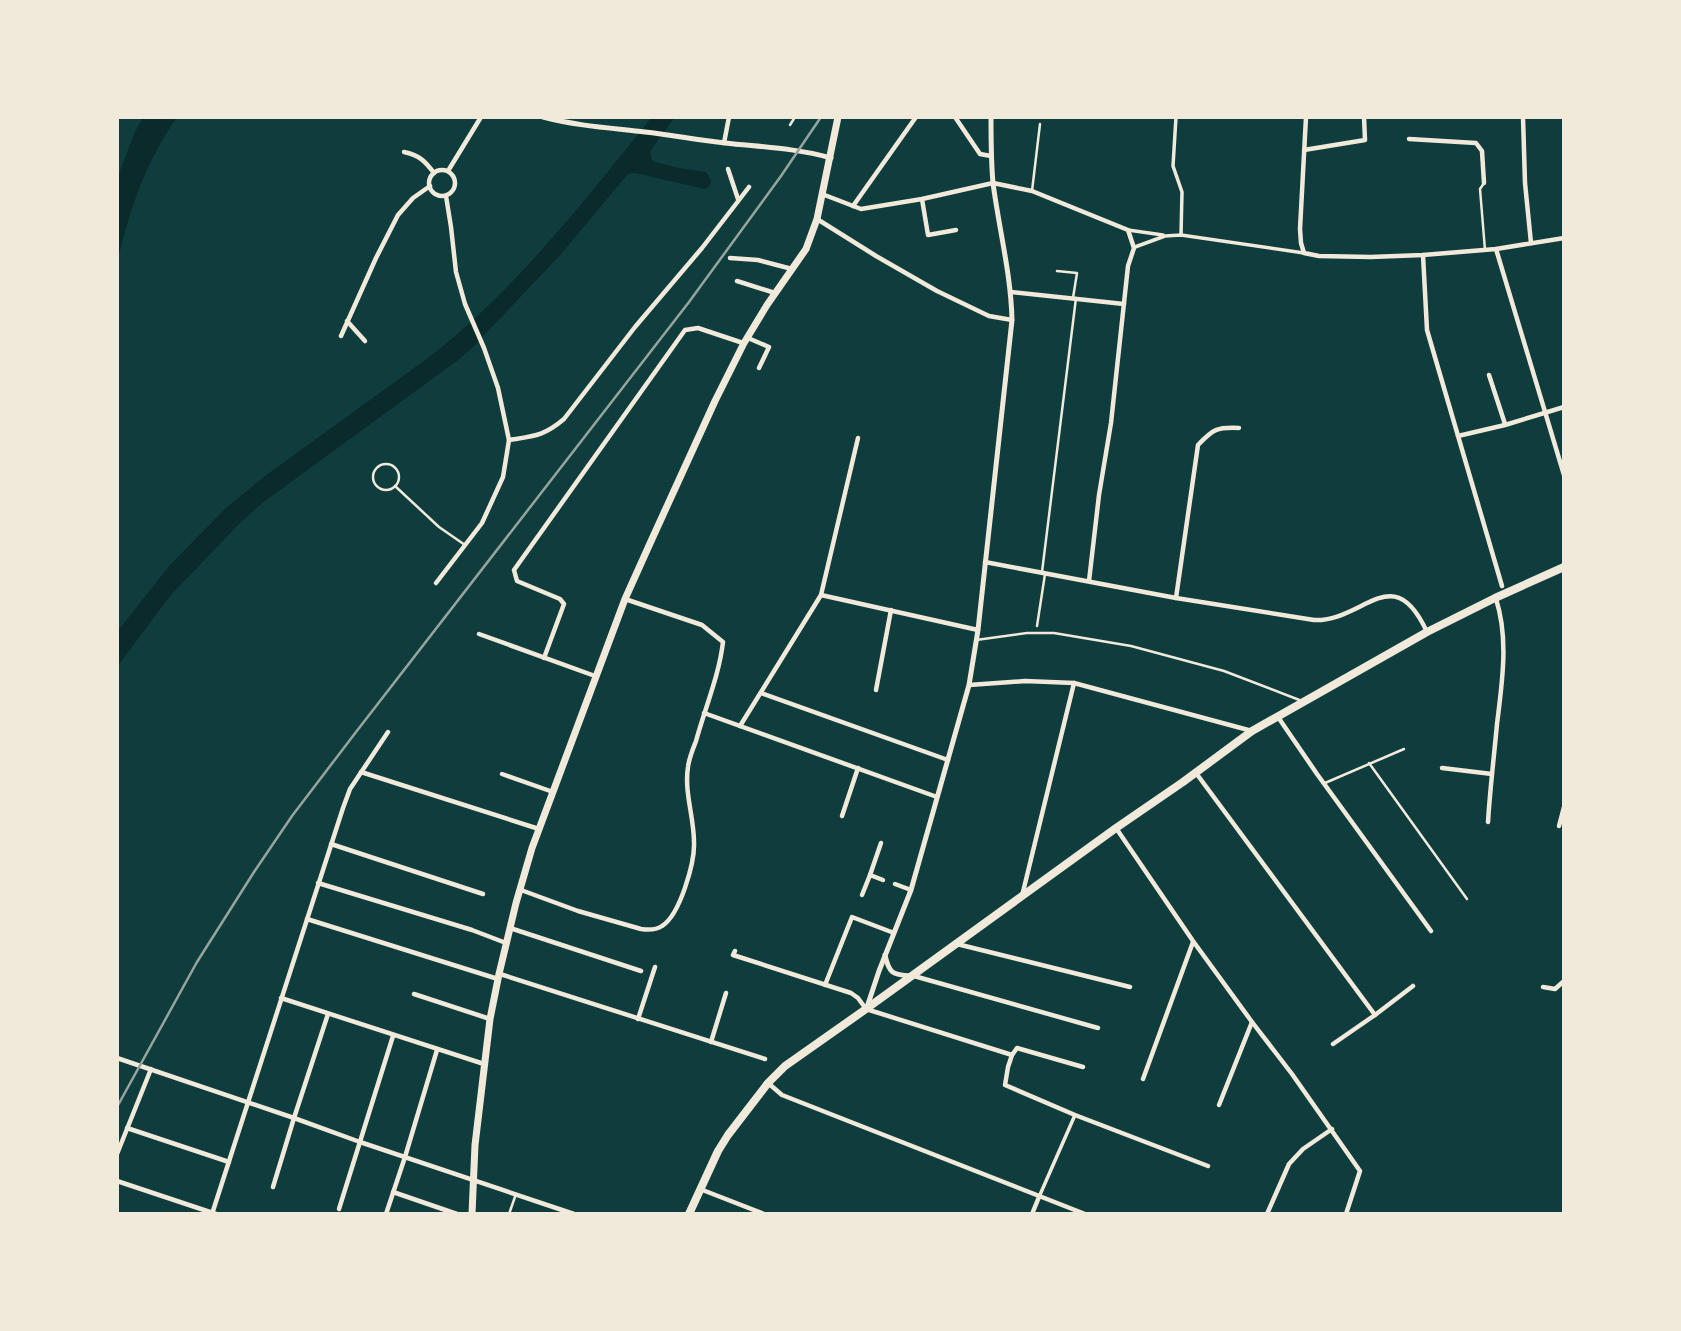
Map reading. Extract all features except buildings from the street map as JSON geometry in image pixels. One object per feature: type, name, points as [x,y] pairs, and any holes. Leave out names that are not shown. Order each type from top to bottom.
[{"type":"highway","points":[[689,1214],[728,1135],[768,1083],[785,1066],[1252,731],[1500,593],[1564,567]]},
{"type":"main road","points":[[472,1214],[473,1180],[490,1019],[510,927],[539,829],[625,599],[710,413],[746,341],[806,249],[817,219],[838,117]]},
{"type":"street","points":[[448,171],[481,117]]},
{"type":"street","points":[[543,117],[567,123],[808,151],[831,158]]},
{"type":"street","points":[[724,143],[729,117]]},
{"type":"street","points":[[853,206],[916,117]]},
{"type":"street","points":[[955,117],[980,154],[991,156]]},
{"type":"street","points":[[866,1009],[911,890],[969,685],[978,630],[1012,320],[1012,292],[993,183],[991,117]]},
{"type":"street","points":[[1176,117],[1173,166],[1182,192],[1181,235]]},
{"type":"street","points":[[1304,253],[1301,243],[1306,117]]},
{"type":"street","points":[[1304,150],[1365,140],[1364,117]]},
{"type":"street","points":[[1522,117],[1531,243]]},
{"type":"street","points":[[1409,139],[1476,142],[1482,151],[1484,183]]},
{"type":"street","points":[[404,152],[416,155],[426,162],[434,173]]},
{"type":"street","points":[[728,169],[738,200]]},
{"type":"street","points":[[448,171],[454,176],[455,186],[452,192],[446,196],[434,193],[430,186],[434,173],[448,171]]},
{"type":"street","points":[[822,194],[862,209],[993,183],[1032,191],[1128,230],[1165,236],[1181,235],[1319,256],[1423,255],[1496,249],[1564,238]]},
{"type":"street","points":[[341,336],[398,215],[413,198],[430,186]]},
{"type":"street","points":[[509,440],[535,436],[551,430],[564,419],[749,187]]},
{"type":"street","points":[[436,583],[482,523],[503,477],[509,440],[498,388],[465,304],[456,272],[446,196]]},
{"type":"street","points":[[922,199],[928,235],[956,230]]},
{"type":"street","points":[[817,219],[937,291],[989,316],[1012,320]]},
{"type":"street","points":[[1089,581],[1111,423],[1128,266],[1134,248],[1128,230]]},
{"type":"street","points":[[1134,248],[1165,236]]},
{"type":"street","points":[[1496,249],[1564,475]]},
{"type":"street","points":[[1423,255],[1427,330],[1500,593],[1503,674],[1488,822]]},
{"type":"street","points":[[730,258],[758,260],[792,269]]},
{"type":"street","points":[[737,281],[775,293]]},
{"type":"street","points":[[1012,292],[1124,303]]},
{"type":"street","points":[[347,321],[365,341]]},
{"type":"street","points":[[544,658],[564,604],[560,599],[517,581],[514,569],[685,331],[698,328],[769,347],[759,368]]},
{"type":"street","points":[[1489,375],[1505,425]]},
{"type":"street","points":[[1458,436],[1564,407]]},
{"type":"street","points":[[1176,598],[1198,445],[1217,428],[1239,428]]},
{"type":"street","points":[[740,726],[821,595],[858,438]]},
{"type":"street","points":[[985,562],[1176,598],[1325,621],[1379,598],[1393,595],[1406,601],[1419,614],[1427,632]]},
{"type":"street","points":[[821,595],[978,630]]},
{"type":"street","points":[[520,890],[578,911],[641,929],[656,929],[668,920],[691,868],[694,842],[688,767],[720,666],[723,642],[702,625],[625,599]]},
{"type":"street","points":[[876,690],[891,610]]},
{"type":"street","points":[[479,634],[596,677]]},
{"type":"street","points":[[969,685],[1025,681],[1073,683],[1252,731]]},
{"type":"street","points":[[1022,896],[1073,683]]},
{"type":"street","points":[[761,693],[948,760]]},
{"type":"street","points":[[704,713],[937,797]]},
{"type":"street","points":[[1277,716],[1432,931]]},
{"type":"street","points":[[117,1181],[214,1213],[350,789],[388,732]]},
{"type":"street","points":[[842,816],[858,768]]},
{"type":"street","points":[[1442,768],[1492,774]]},
{"type":"street","points":[[361,772],[539,829]]},
{"type":"street","points":[[1195,773],[1375,1015]]},
{"type":"street","points":[[502,774],[553,792]]},
{"type":"street","points":[[1559,826],[1564,807]]},
{"type":"street","points":[[1116,828],[1193,941],[1360,1171],[1346,1214]]},
{"type":"street","points":[[862,895],[881,843]]},
{"type":"street","points":[[331,844],[483,894]]},
{"type":"street","points":[[870,875],[883,880]]},
{"type":"street","points":[[318,883],[506,943]]},
{"type":"street","points":[[895,884],[911,890]]},
{"type":"street","points":[[825,985],[852,918],[894,933]]},
{"type":"street","points":[[307,919],[765,1059]]},
{"type":"street","points":[[510,927],[641,971]]},
{"type":"street","points":[[1143,1079],[1193,941]]},
{"type":"street","points":[[956,944],[1130,987]]},
{"type":"street","points":[[735,951],[733,955],[851,993],[866,1009],[1012,1055]]},
{"type":"street","points":[[885,955],[892,973],[913,976],[1098,1028]]},
{"type":"street","points":[[638,1019],[655,967]]},
{"type":"street","points":[[1543,987],[1555,989],[1564,981]]},
{"type":"street","points":[[1332,1044],[1413,986]]},
{"type":"street","points":[[711,1042],[726,993]]},
{"type":"street","points":[[414,994],[490,1019]]},
{"type":"street","points":[[281,998],[484,1064]]},
{"type":"street","points":[[273,1187],[328,1014]]},
{"type":"street","points":[[1219,1105],[1252,1022]]},
{"type":"street","points":[[339,1209],[393,1036]]},
{"type":"street","points":[[1083,1067],[1017,1048],[1008,1067],[1005,1086],[1208,1166]]},
{"type":"street","points":[[386,1214],[437,1050]]},
{"type":"street","points":[[118,1058],[573,1214]]},
{"type":"street","points":[[117,1154],[149,1068]]},
{"type":"street","points":[[768,1083],[782,1095],[1085,1214]]},
{"type":"street","points":[[1032,1214],[1075,1115]]},
{"type":"street","points":[[127,1128],[229,1162]]},
{"type":"street","points":[[1267,1214],[1289,1164],[1303,1149],[1332,1129]]},
{"type":"street","points":[[700,1189],[764,1214]]},
{"type":"street","points":[[393,1192],[457,1214]]},
{"type":"lane","points":[[790,125],[795,117]]},
{"type":"lane","points":[[1032,191],[1040,124]]},
{"type":"lane","points":[[1484,183],[1480,189],[1485,250]]},
{"type":"lane","points":[[1037,626],[1077,273],[1057,271]]},
{"type":"lane","points":[[1557,452],[1564,450]]},
{"type":"lane","points":[[384,464],[394,467],[398,474],[395,486],[384,490],[377,486],[373,477],[376,469],[384,464]]},
{"type":"lane","points":[[395,486],[439,527],[466,545]]},
{"type":"lane","points":[[976,640],[1027,633],[1054,633],[1131,646],[1224,671],[1303,701]]},
{"type":"lane","points":[[1325,783],[1404,749]]},
{"type":"lane","points":[[1369,764],[1467,899]]},
{"type":"lane","points":[[509,1214],[516,1194]]},
{"type":"water","points":[[143,117],[177,117],[147,170],[127,225],[117,264],[117,179]]},
{"type":"water","points":[[652,117],[675,117],[650,152],[652,160],[706,172],[711,180],[710,186],[705,189],[635,173],[628,174],[561,254],[472,348],[261,504],[238,525],[170,596],[117,667],[117,632],[170,565],[226,508],[265,476],[460,332],[547,244]]},
{"type":"railway","points":[[117,1107],[197,962],[292,816],[689,302],[821,117]]}]
